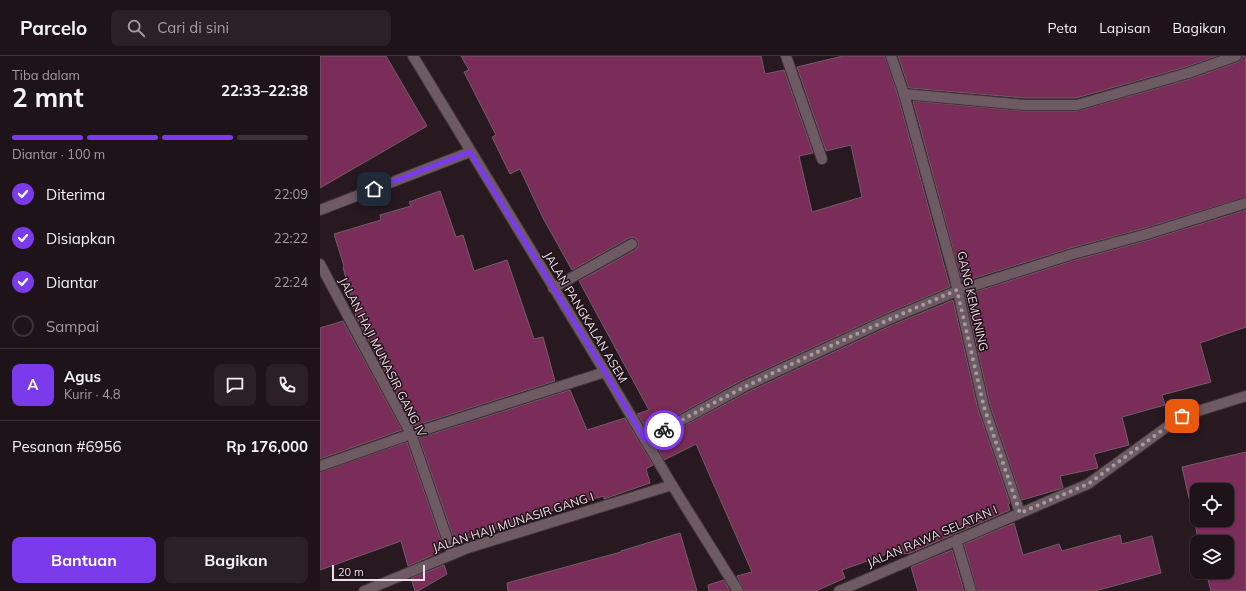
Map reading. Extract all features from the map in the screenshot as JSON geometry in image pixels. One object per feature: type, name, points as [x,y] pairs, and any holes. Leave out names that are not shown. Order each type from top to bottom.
[{"type":"street","name":"JALAN PANGKALAN ASEM","points":[[413,56],[672,485],[738,591]]},
{"type":"street","points":[[786,56],[822,159]]},
{"type":"street","name":"GANG KEMUNING","points":[[891,56],[904,94],[950,260],[984,407],[1020,513]]},
{"type":"street","points":[[904,94],[1025,105],[1077,105],[1188,73],[1236,56]]},
{"type":"street","points":[[320,210],[470,152]]},
{"type":"street","points":[[645,440],[745,386],[887,320],[957,290],[1246,203]]},
{"type":"street","points":[[554,288],[632,244]]},
{"type":"street","name":"JALAN HAJI MUNASIR GANG IV","points":[[320,264],[411,434],[452,553]]},
{"type":"street","points":[[320,466],[411,434],[605,372]]},
{"type":"street","name":"JALAN RAWA SELATAN I","points":[[839,591],[1088,484],[1182,416],[1246,396]]},
{"type":"street","name":"JALAN HAJI MUNASIR GANG I","points":[[364,591],[452,553],[672,485]]},
{"type":"street","points":[[956,540],[971,591]]},
{"type":"building","points":[[320,56],[386,56],[427,126],[320,188]]},
{"type":"building","points":[[461,56],[761,56],[765,74],[784,70],[813,153],[799,156],[812,212],[862,197],[851,145],[826,151],[797,67],[843,56],[885,56],[898,96],[950,287],[885,314],[742,380],[648,431],[637,414],[649,410],[579,281],[635,250],[638,247],[638,241],[635,238],[629,238],[572,270],[543,218],[520,169],[510,174],[492,137],[496,135],[464,72],[469,70]]},
{"type":"building","points":[[898,56],[1217,56],[1186,67],[1076,98],[1025,98],[909,88]]},
{"type":"building","points":[[1242,56],[1246,56],[1246,197],[1145,228],[1071,248],[962,282],[913,101],[1024,111],[1077,111],[1190,79],[1238,62],[1241,60]]},
{"type":"building","points":[[440,191],[456,237],[463,235],[474,271],[507,260],[534,339],[543,337],[555,381],[414,426],[356,317],[343,267],[344,266],[334,234],[381,220],[380,215],[411,206],[409,202]]},
{"type":"building","points":[[1246,210],[1246,327],[1200,343],[1211,382],[1162,395],[1165,405],[1122,417],[1129,445],[1094,454],[1098,468],[1060,476],[1063,488],[1022,500],[990,405],[965,295],[1075,260],[1149,240]]},
{"type":"building","points":[[953,300],[978,409],[1010,503],[1008,504],[1010,510],[908,554],[900,555],[898,550],[842,570],[845,578],[816,591],[744,591],[737,576],[752,572],[696,444],[664,460],[654,442],[748,392],[890,326]]},
{"type":"building","points":[[343,321],[402,430],[320,459],[320,328]]},
{"type":"building","points":[[570,390],[587,430],[625,418],[653,465],[646,469],[650,483],[604,499],[604,496],[557,508],[548,513],[455,542],[419,438]]},
{"type":"building","points":[[407,442],[443,546],[439,547],[440,552],[408,566],[401,541],[320,570],[320,472]]},
{"type":"building","points":[[1246,452],[1246,591],[1211,591],[1208,579],[1234,579],[1234,535],[1197,535],[1196,527],[1234,527],[1234,483],[1190,483],[1190,502],[1182,467]]},
{"type":"building","points":[[1014,523],[1023,555],[1059,544],[1062,551],[1120,535],[1122,544],[1152,536],[1161,573],[1095,591],[977,591],[964,544]]},
{"type":"building","points":[[680,533],[697,591],[508,591],[507,583],[621,552]]},
{"type":"building","points":[[952,550],[964,591],[918,591],[911,567]]},
{"type":"building","points":[[444,565],[447,574],[418,591],[415,591],[411,578]]},
{"type":"building","points":[[724,580],[730,591],[709,591],[708,585]]},
{"type":"way so far","points":[[664,430],[745,386],[887,320],[957,290],[984,407],[1020,513],[1088,484],[1182,416]]},
{"type":"route","points":[[374,189],[470,152],[645,440],[664,430]]}]
